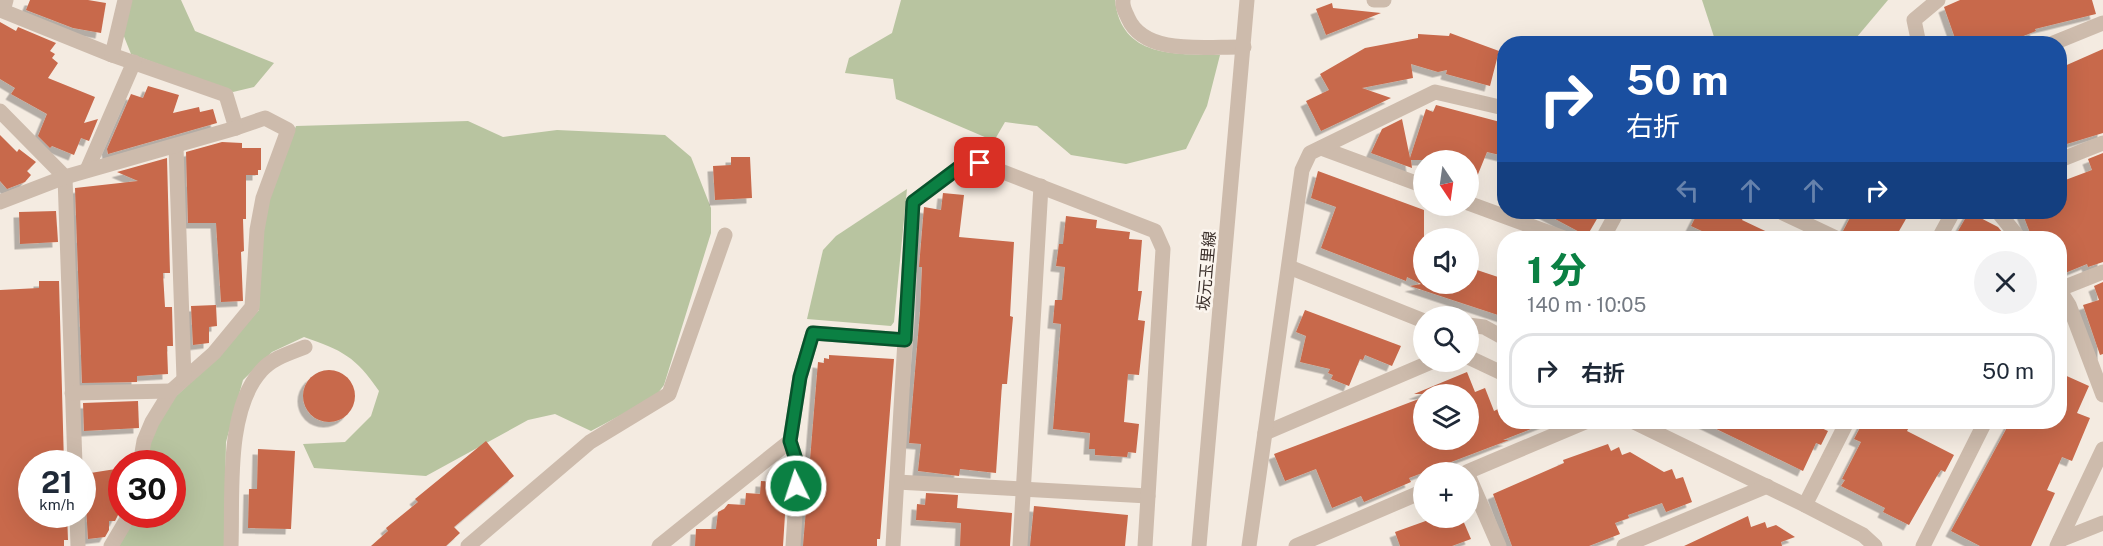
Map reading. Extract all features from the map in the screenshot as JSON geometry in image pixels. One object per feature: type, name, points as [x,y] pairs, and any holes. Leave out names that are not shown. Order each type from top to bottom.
[{"type":"street","points":[[6,0],[3,11],[112,55],[226,95],[236,128]]},
{"type":"street","points":[[112,55],[125,0]]},
{"type":"street","points":[[1123,0],[1122,5],[1130,24],[1142,36],[1166,45],[1244,47]]},
{"type":"street","name":"坂元玉里線","points":[[1199,546],[1247,0]]},
{"type":"street","points":[[1374,0],[1384,0]]},
{"type":"street","points":[[1917,36],[1914,20],[1938,0]]},
{"type":"street","points":[[2067,38],[2103,23]]},
{"type":"street","points":[[87,170],[134,62]]},
{"type":"street","points":[[1249,546],[1302,170],[1310,153],[1435,92],[1497,106]]},
{"type":"street","points":[[0,111],[65,177],[74,450]]},
{"type":"street","points":[[0,202],[87,170],[176,147],[265,118],[288,130],[263,198],[252,307],[214,353],[171,391],[144,441],[142,450]]},
{"type":"street","points":[[2067,157],[2103,143]]},
{"type":"street","points":[[176,147],[184,379]]},
{"type":"street","points":[[1321,148],[1413,182]]},
{"type":"street","points":[[893,546],[913,202],[961,166],[980,163],[1155,231],[1163,249],[1144,546]]},
{"type":"street","points":[[1020,546],[1041,186]]},
{"type":"street","points":[[1479,207],[1497,214]]},
{"type":"street","points":[[1512,219],[1545,231]]},
{"type":"street","points":[[1796,219],[1821,231]]},
{"type":"street","points":[[2004,219],[2013,231]]},
{"type":"street","points":[[468,546],[590,442],[669,394],[725,235]]},
{"type":"street","points":[[1289,267],[1413,317]]},
{"type":"street","points":[[2067,287],[2103,272]]},
{"type":"street","points":[[2067,302],[2103,395]]},
{"type":"street","points":[[1479,327],[1497,334]]},
{"type":"street","points":[[793,546],[798,466],[790,441],[800,377],[813,333],[905,340]]},
{"type":"street","points":[[231,546],[237,423],[248,392],[261,371],[277,358],[305,347]]},
{"type":"street","points":[[1479,362],[1497,371]]},
{"type":"street","points":[[1265,433],[1413,370]]},
{"type":"street","points":[[72,393],[171,391]]},
{"type":"street","points":[[1479,468],[1569,429]]},
{"type":"street","points":[[1649,429],[1805,505],[1863,535],[1875,546]]},
{"type":"street","points":[[1805,505],[1843,429]]},
{"type":"street","points":[[1923,546],[1982,429]]},
{"type":"street","points":[[659,546],[790,441]]},
{"type":"street","points":[[2059,543],[2103,449]]},
{"type":"street","points":[[897,482],[1148,496]]},
{"type":"street","points":[[1624,546],[1767,486]]},
{"type":"street","points":[[1296,546],[1413,496]]},
{"type":"street","points":[[1479,499],[1499,546]]},
{"type":"street","points":[[2059,543],[2103,524]]},
{"type":"street","points":[[77,528],[78,546]]},
{"type":"street","points":[[111,546],[122,528]]},
{"type":"green space","points":[[131,0],[181,0],[195,31],[274,63],[254,87],[233,92],[131,54],[123,34]]},
{"type":"green space","points":[[901,0],[1115,0],[1119,19],[1128,33],[1139,43],[1169,52],[1220,55],[1207,106],[1186,149],[1126,164],[1071,155],[1037,126],[1005,122],[994,141],[896,99],[893,79],[845,73],[849,58],[892,33]]},
{"type":"green space","points":[[1702,0],[1888,0],[1858,36],[1714,36]]},
{"type":"green space","points":[[468,121],[503,137],[557,130],[665,135],[691,157],[711,208],[711,233],[664,385],[655,397],[591,431],[555,414],[528,420],[426,476],[314,468],[303,444],[345,442],[371,416],[379,391],[363,370],[347,356],[329,346],[304,337],[272,352],[243,380],[226,442],[224,546],[117,546],[129,528],[186,528],[186,450],[147,450],[152,431],[173,399],[204,370],[259,310],[260,254],[268,200],[296,126]]},
{"type":"green space","points":[[907,189],[894,322],[891,326],[807,319],[823,250],[836,236]]},
{"type":"building","points":[[30,0],[88,0],[106,3],[101,33],[73,28],[26,10]]},
{"type":"building","points":[[1960,0],[2092,0],[2096,14],[2035,29],[2036,31],[2024,36],[1954,36],[1944,7]]},
{"type":"building","points":[[1332,3],[1333,8],[1381,13],[1326,35],[1316,9]]},
{"type":"building","points":[[0,22],[16,31],[18,27],[56,43],[50,51],[55,54],[52,58],[58,63],[48,78],[95,97],[84,123],[98,119],[89,141],[81,138],[74,155],[52,146],[50,148],[38,136],[47,114],[11,94],[15,88],[0,79]]},
{"type":"building","points":[[1450,33],[1497,50],[1490,86],[1446,74],[1447,70],[1438,72],[1411,64],[1413,78],[1362,88],[1391,98],[1321,131],[1306,101],[1329,90],[1320,74],[1365,48],[1418,38],[1418,34],[1449,36]]},
{"type":"building","points":[[2103,49],[2103,133],[2067,144],[2067,65]]},
{"type":"building","points":[[148,86],[179,95],[173,113],[199,107],[200,112],[213,109],[217,123],[108,154],[107,149],[131,94],[143,98]]},
{"type":"building","points":[[1436,105],[1497,121],[1497,154],[1487,152],[1479,172],[1479,150],[1413,150],[1412,168],[1371,153],[1382,129],[1402,119],[1410,158],[1426,109],[1433,112]]},
{"type":"building","points":[[0,135],[17,152],[19,149],[36,162],[27,171],[31,175],[25,182],[7,189],[0,181]]},
{"type":"building","points":[[222,142],[242,143],[242,148],[261,148],[261,170],[258,170],[258,175],[246,175],[246,219],[243,219],[244,251],[241,252],[243,301],[221,302],[216,223],[188,223],[186,152]]},
{"type":"building","points":[[2103,153],[2103,262],[2088,267],[2087,264],[2067,272],[2067,231],[2029,231],[2025,219],[2067,219],[2067,179],[2092,170],[2088,159]]},
{"type":"building","points":[[731,157],[750,157],[752,198],[715,200],[713,166],[731,165]]},
{"type":"building","points":[[167,158],[170,273],[163,273],[165,307],[172,307],[173,346],[167,346],[168,374],[137,376],[137,382],[82,383],[75,188],[138,181],[117,172]]},
{"type":"building","points":[[1318,171],[1413,206],[1413,216],[1424,216],[1424,228],[1413,228],[1413,280],[1407,277],[1406,281],[1321,248],[1336,207],[1311,198]]},
{"type":"building","points":[[943,193],[964,195],[959,237],[1014,242],[1010,316],[1013,317],[1007,384],[1002,384],[996,473],[960,469],[959,476],[918,471],[921,444],[909,443],[920,312],[922,267],[919,267],[924,207],[941,210]]},
{"type":"building","points":[[56,211],[58,242],[20,244],[19,212]]},
{"type":"building","points":[[1066,216],[1097,220],[1096,228],[1130,232],[1129,239],[1142,240],[1138,291],[1142,291],[1138,320],[1145,321],[1139,375],[1128,374],[1124,422],[1139,424],[1136,453],[1128,452],[1127,457],[1095,455],[1095,449],[1089,449],[1090,433],[1053,429],[1061,324],[1053,323],[1055,300],[1062,300],[1065,267],[1056,266],[1059,244],[1063,244]]},
{"type":"building","points":[[1555,219],[1597,219],[1590,231],[1578,231]]},
{"type":"building","points":[[1694,219],[1742,219],[1765,231],[1702,231],[1691,226]]},
{"type":"building","points":[[1849,219],[1906,219],[1899,231],[1843,231]]},
{"type":"building","points":[[1965,219],[1983,219],[2001,231],[1958,231]]},
{"type":"building","points":[[1479,271],[1497,277],[1497,315],[1479,309],[1479,306],[1471,306],[1434,294],[1479,294]]},
{"type":"building","points":[[39,281],[59,281],[64,450],[18,450],[18,528],[68,528],[68,540],[64,540],[64,546],[0,546],[0,290],[39,288]]},
{"type":"building","points":[[2103,282],[2103,354],[2100,355],[2083,305],[2099,300],[2094,286]]},
{"type":"building","points":[[216,305],[217,326],[209,327],[209,343],[193,345],[191,306]]},
{"type":"building","points":[[1305,310],[1401,346],[1392,366],[1365,355],[1363,360],[1360,359],[1349,386],[1331,379],[1333,375],[1328,373],[1330,369],[1300,362],[1306,336],[1296,332]]},
{"type":"building","points":[[829,355],[894,359],[880,539],[877,539],[877,546],[803,546],[818,362],[824,363],[824,358],[829,359]]},
{"type":"building","points":[[329,370],[339,372],[347,378],[353,386],[355,396],[353,406],[347,414],[339,420],[329,422],[319,420],[311,414],[305,406],[303,396],[305,386],[311,378],[319,372]]},
{"type":"building","points":[[1467,372],[1472,384],[1438,384]]},
{"type":"building","points":[[2067,376],[2089,386],[2077,413],[2090,418],[2072,461],[2062,457],[2047,490],[2055,493],[2031,546],[1980,546],[1951,531],[2006,429],[2067,429]]},
{"type":"building","points":[[1485,388],[1494,411],[1497,410],[1497,429],[1531,429],[1503,440],[1509,440],[1451,462],[1413,462],[1413,476],[1409,478],[1411,482],[1364,502],[1361,496],[1332,508],[1316,469],[1285,481],[1274,454],[1413,401],[1413,450],[1479,450],[1479,390]]},
{"type":"building","points":[[138,401],[139,428],[84,431],[83,403]]},
{"type":"building","points":[[1716,429],[1824,429],[1828,431],[1821,445],[1816,443],[1803,471]]},
{"type":"building","points":[[1859,429],[1908,429],[1907,431],[1954,455],[1945,472],[1941,470],[1937,476],[1909,525],[1883,512],[1885,508],[1841,486],[1845,480],[1842,479],[1861,442],[1854,439]]},
{"type":"building","points":[[486,441],[514,476],[454,527],[460,533],[446,546],[371,546],[388,531],[386,528],[418,502],[415,499]]},
{"type":"building","points":[[1608,444],[1611,451],[1619,447],[1622,455],[1630,452],[1664,472],[1672,469],[1676,479],[1683,477],[1692,502],[1666,512],[1662,503],[1628,515],[1629,518],[1615,523],[1620,534],[1589,546],[1512,546],[1493,494],[1564,463],[1563,460]]},
{"type":"building","points":[[258,449],[295,451],[291,529],[248,528],[249,489],[257,489]]},
{"type":"building","points":[[108,470],[109,530],[105,537],[88,539],[87,528],[96,528],[96,472]]},
{"type":"building","points":[[761,481],[787,483],[783,546],[695,546],[696,529],[716,529],[718,512],[728,504],[745,505],[746,493],[760,494]]},
{"type":"building","points":[[926,493],[958,495],[957,508],[1012,513],[1010,546],[960,546],[961,523],[916,520],[917,504],[925,505]]},
{"type":"building","points":[[1034,506],[1128,515],[1125,546],[1030,546]]},
{"type":"building","points":[[1748,516],[1751,527],[1765,522],[1767,528],[1776,525],[1795,537],[1781,542],[1782,546],[1684,546]]},
{"type":"building","points":[[1413,526],[1413,528],[1466,528],[1471,539],[1452,546],[1400,546],[1395,532]]},
{"type":"route","points":[[796,486],[798,466],[790,441],[800,377],[813,333],[905,340],[913,202],[961,166],[980,163]]}]
